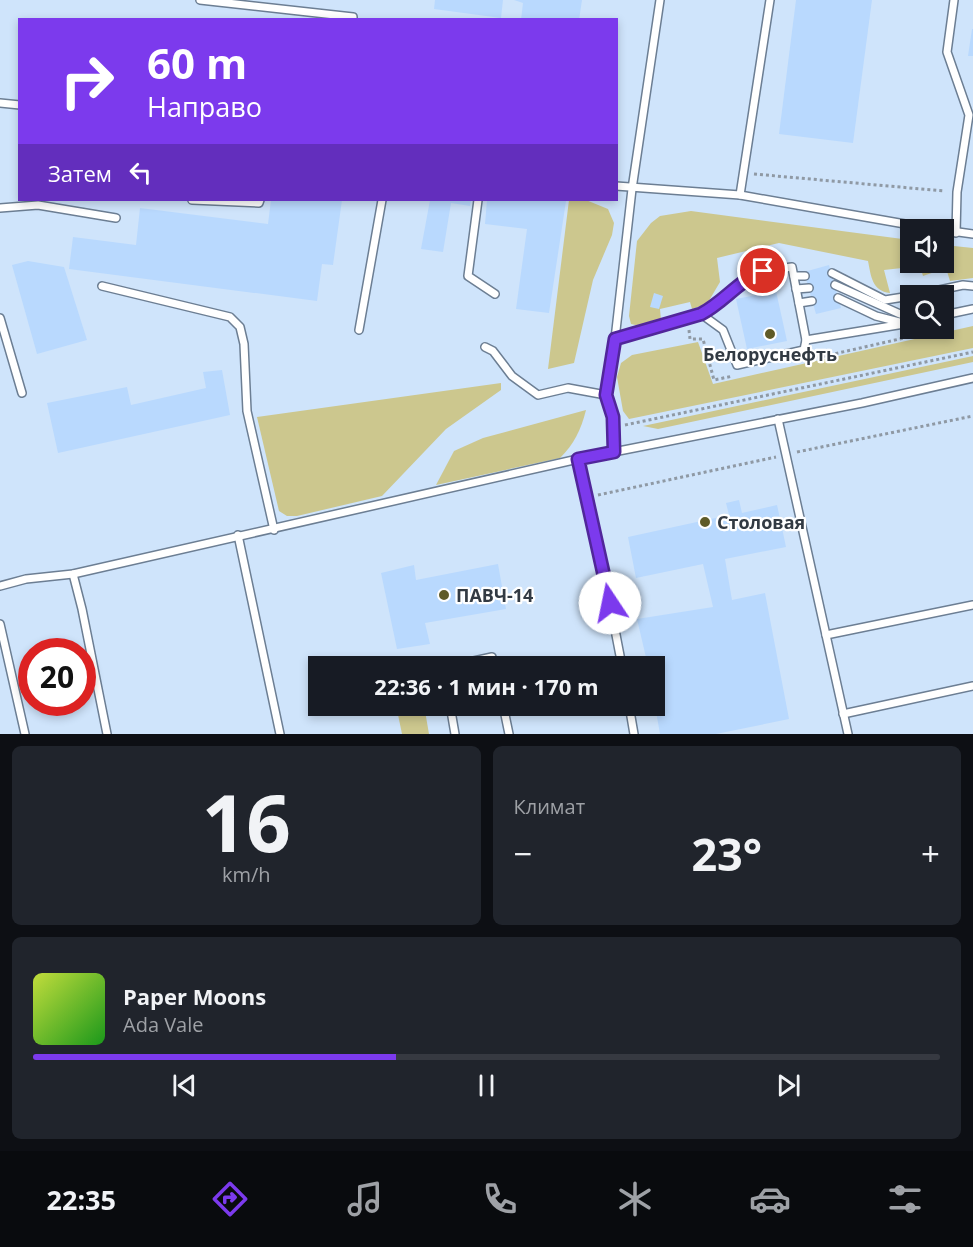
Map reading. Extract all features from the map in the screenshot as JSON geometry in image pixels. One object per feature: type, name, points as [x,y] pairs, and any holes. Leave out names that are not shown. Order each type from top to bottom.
[{"type":"lane","points":[[200,0],[353,18]]},
{"type":"lane","points":[[614,452],[613,417],[606,395],[615,339],[632,189],[660,0]]},
{"type":"lane","points":[[740,195],[770,0]]},
{"type":"lane","points":[[954,0],[947,52],[969,115],[957,192],[956,233],[973,234]]},
{"type":"lane","points":[[0,102],[18,105]]},
{"type":"lane","points":[[618,186],[740,195],[900,223]]},
{"type":"lane","points":[[214,201],[259,203],[260,201]]},
{"type":"lane","points":[[359,330],[382,201]]},
{"type":"lane","points":[[478,201],[468,276],[495,294]]},
{"type":"lane","points":[[0,208],[38,205],[116,218]]},
{"type":"lane","points":[[615,339],[701,314],[713,308],[749,276],[763,271],[792,267],[806,340],[804,350],[737,365],[723,330],[701,314]]},
{"type":"lane","points":[[832,273],[885,300],[900,298]]},
{"type":"lane","points":[[794,276],[805,276]]},
{"type":"lane","points":[[835,285],[900,314]]},
{"type":"lane","points":[[102,286],[230,317],[240,327],[244,344],[247,411],[274,530]]},
{"type":"lane","points":[[954,287],[973,286]]},
{"type":"lane","points":[[796,290],[809,288]]},
{"type":"lane","points":[[838,298],[876,316],[900,321]]},
{"type":"lane","points":[[799,303],[812,301]]},
{"type":"lane","points":[[954,313],[973,309]]},
{"type":"lane","points":[[0,318],[22,393]]},
{"type":"lane","points":[[806,340],[900,324]]},
{"type":"lane","points":[[485,347],[493,351],[512,376],[538,395],[568,388],[606,395]]},
{"type":"lane","points":[[0,586],[26,579],[73,574],[578,459],[973,378]]},
{"type":"lane","points":[[778,419],[848,734]]},
{"type":"lane","points":[[578,459],[620,656]]},
{"type":"lane","points":[[238,535],[280,734]]},
{"type":"lane","points":[[73,574],[107,734]]},
{"type":"lane","points":[[826,635],[973,605]]},
{"type":"lane","points":[[0,624],[25,734]]},
{"type":"lane","points":[[843,714],[973,686]]},
{"type":"lane","points":[[452,716],[455,734]]},
{"type":"lane","points":[[505,716],[509,734]]},
{"type":"lane","points":[[631,716],[634,734]]},
{"type":"path","points":[[743,173],[957,192]]},
{"type":"path","points":[[612,428],[973,352]]},
{"type":"shaded area","points":[[0,0],[973,0],[973,734],[0,734]]},
{"type":"shaded area","points":[[569,201],[588,201],[608,209],[614,223],[612,235],[593,280],[574,363],[548,369]]},
{"type":"shaded area","points":[[691,211],[900,239],[900,268],[884,270],[890,293],[884,292],[873,282],[868,261],[779,243],[717,258],[720,282],[707,304],[692,309],[690,302],[660,309],[661,320],[640,326],[631,324],[629,316],[637,241],[651,223],[660,216]]},
{"type":"shaded area","points":[[954,246],[973,248],[973,278],[950,281],[948,273],[954,273]]},
{"type":"shaded area","points":[[973,326],[973,348],[629,419],[623,411],[617,377],[621,363],[632,355],[698,342],[713,384],[915,339],[954,339],[954,330]]},
{"type":"shaded area","points":[[973,356],[973,362],[658,429],[643,426]]},
{"type":"shaded area","points":[[501,383],[501,390],[446,429],[382,496],[297,516],[287,516],[279,511],[257,417]]},
{"type":"shaded area","points":[[586,410],[576,436],[560,458],[436,485],[454,451],[483,438]]},
{"type":"shaded area","points":[[398,716],[426,716],[429,734],[402,734]]},
{"type":"building","points":[[435,0],[503,0],[501,18],[434,9]]},
{"type":"building","points":[[514,0],[582,0],[579,18],[521,18],[523,3]]},
{"type":"building","points":[[796,0],[872,0],[853,143],[779,134]]},
{"type":"building","points":[[972,29],[973,56],[968,56]]},
{"type":"building","points":[[271,201],[342,201],[333,265],[322,264],[317,301],[69,269],[73,237],[136,245],[140,208],[268,224]]},
{"type":"building","points":[[430,201],[471,201],[470,206],[451,203],[443,252],[421,249]]},
{"type":"building","points":[[487,201],[566,201],[549,313],[516,309],[527,229],[485,224]]},
{"type":"building","points":[[28,261],[64,267],[87,340],[37,354],[12,265]]},
{"type":"building","points":[[829,265],[841,308],[816,314],[804,272]]},
{"type":"building","points":[[776,291],[787,341],[747,349],[736,299]]},
{"type":"building","points":[[654,293],[663,296],[659,309],[650,307]]},
{"type":"building","points":[[222,370],[230,415],[58,453],[47,403],[127,387],[131,405],[206,388],[203,372]]},
{"type":"building","points":[[739,500],[742,513],[777,505],[786,547],[725,559],[732,600],[765,593],[789,719],[716,734],[660,734],[657,716],[665,716],[665,656],[646,656],[637,619],[713,607],[703,564],[636,578],[628,537],[729,515],[726,503]]},
{"type":"building","name":"ПАВЧ-14","points":[[498,564],[506,609],[425,623],[430,644],[397,649],[381,573],[414,565],[416,580]]},
{"type":"place","name":"Белоруснефть","points":[[770,334]]},
{"type":"place","name":"Столовая","points":[[705,522]]},
{"type":"place","name":"ПАВЧ-14","points":[[444,595]]},
{"type":"route","points":[[610,603],[578,459],[614,452],[613,417],[606,395],[615,339],[701,314],[713,308],[749,276],[763,271]]}]
